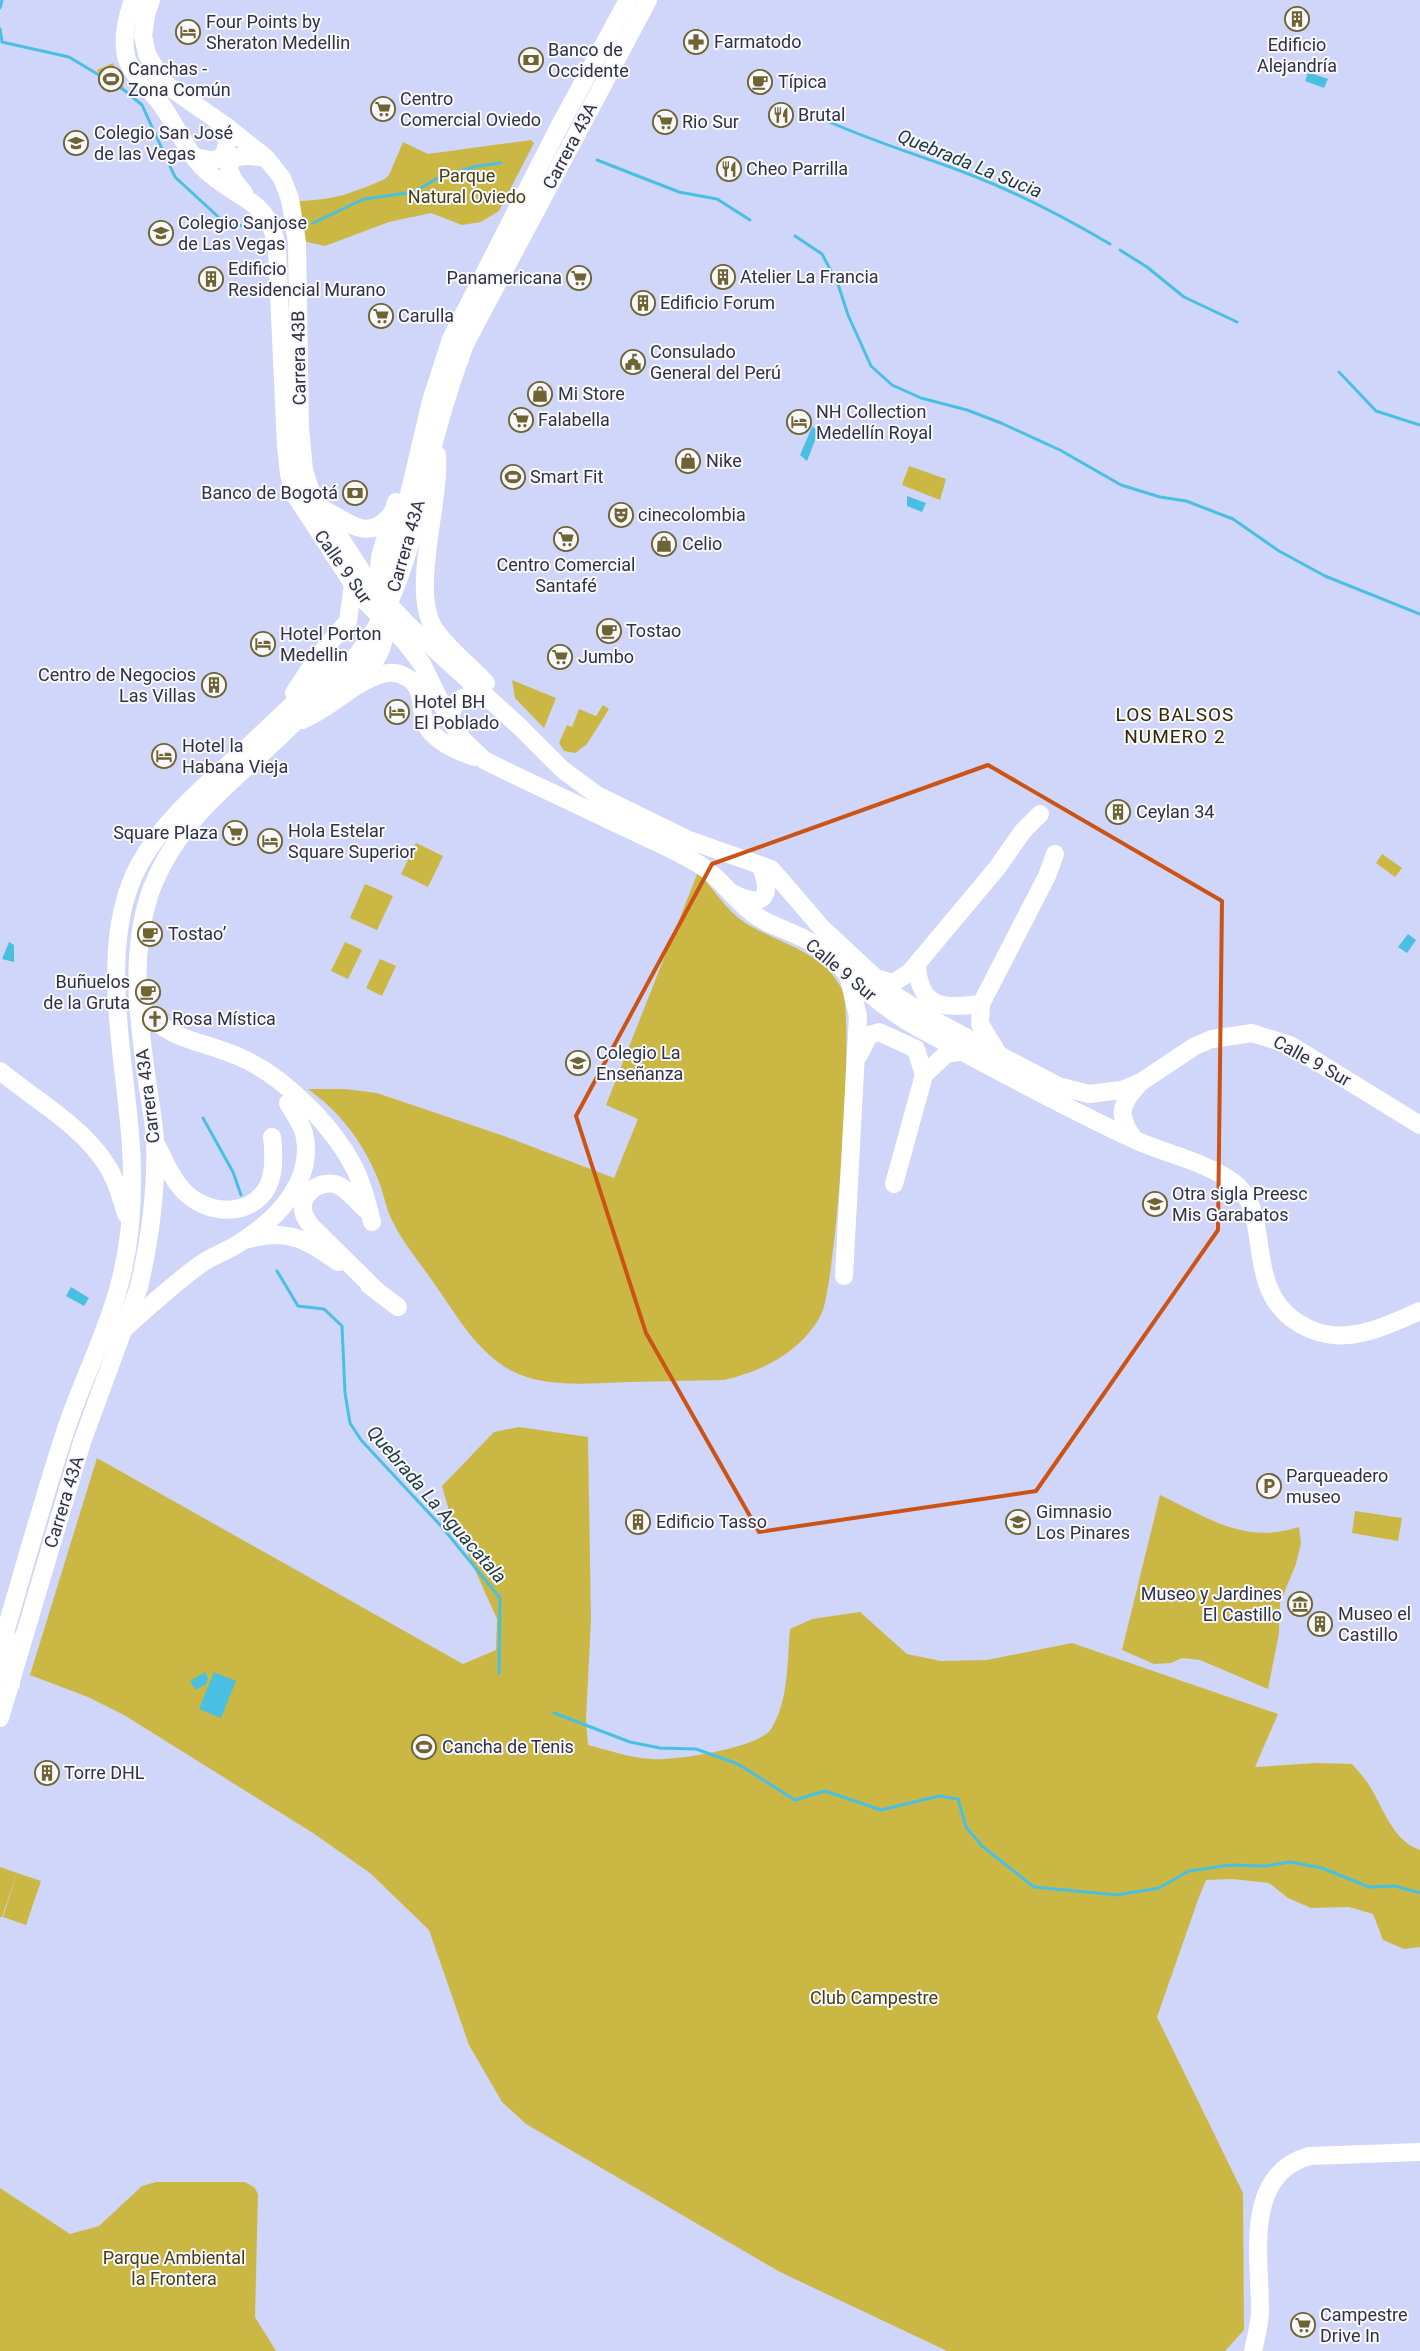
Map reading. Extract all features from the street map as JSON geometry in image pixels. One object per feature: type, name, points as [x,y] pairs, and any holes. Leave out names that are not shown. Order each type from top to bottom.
[{"type":"main road","points":[[133,0],[128,15],[125,47],[126,56],[133,72],[165,109],[193,156],[210,175],[248,199]]},
{"type":"main road","points":[[151,0],[146,14],[143,36],[144,45],[153,67],[168,86],[227,127],[266,158]]},
{"type":"main road","name":"Carrera 43A","points":[[420,470],[431,401],[445,352],[458,322],[560,125],[628,0]]},
{"type":"main road","name":"Carrera 43A","points":[[0,1718],[82,1442],[139,1287],[147,1252],[154,1185],[155,1137],[138,1003],[138,940],[150,893],[174,843],[196,815],[304,703],[365,623],[375,605],[395,554],[420,470],[438,428],[451,380],[471,331],[648,0]]},
{"type":"main road","points":[[193,156],[210,161],[220,158],[227,149],[227,127]]},
{"type":"main road","points":[[248,199],[231,176],[230,165],[232,160],[237,156],[246,154],[266,158]]},
{"type":"main road","name":"Carrera 43B","points":[[266,158],[282,178],[293,212],[296,242],[302,458],[306,481],[319,506]]},
{"type":"main road","name":"Carrera 43B","points":[[248,199],[260,208],[273,228],[278,250],[282,386]]},
{"type":"main road","name":"Calle 9 Sur","points":[[282,386],[291,485],[303,510],[352,584],[384,622],[406,643],[422,664],[450,721],[463,740],[484,760],[701,865],[752,913],[814,944],[884,1007],[1069,1108],[1136,1140],[1221,1175],[1235,1183],[1245,1194],[1251,1207],[1266,1280],[1278,1304],[1293,1319],[1311,1330],[1329,1335],[1349,1336],[1369,1332],[1420,1311]]},
{"type":"main road","points":[[345,694],[379,655],[383,643],[384,622],[378,594],[380,557],[414,441],[431,401]]},
{"type":"main road","points":[[438,428],[438,480],[425,592],[428,615],[440,635],[474,670],[520,727]]},
{"type":"main road","points":[[319,506],[351,525],[364,529],[375,528],[385,523],[393,512]]},
{"type":"main road","name":"Calle 9 Sur","points":[[319,506],[378,594],[407,624],[520,727],[563,770],[598,795],[689,840],[760,865],[779,876],[806,911],[874,978],[914,1009],[1058,1086],[1082,1093],[1110,1093],[1141,1082],[1195,1046],[1224,1036],[1252,1033],[1290,1045],[1420,1125]]},
{"type":"main road","points":[[285,721],[317,658],[348,621],[352,584]]},
{"type":"main road","points":[[285,721],[315,716],[345,694],[384,673],[403,675],[409,678],[418,689],[426,723],[431,730],[452,748],[484,760]]},
{"type":"main road","points":[[450,721],[452,707],[463,696],[470,695],[486,698]]},
{"type":"main road","name":"Carrera 43A","points":[[0,1649],[66,1428],[119,1285],[130,1226],[131,1142],[118,1022],[118,936],[122,911],[139,866],[160,832],[185,804],[285,721]]},
{"type":"main road","points":[[874,978],[894,983],[917,966],[997,868],[1023,831],[1040,814]]},
{"type":"main road","points":[[998,1054],[980,1024],[981,1004],[1047,876],[1055,854]]},
{"type":"main road","points":[[734,894],[753,900],[761,898],[766,892],[768,885],[760,865]]},
{"type":"main road","points":[[917,966],[918,981],[922,992],[931,1000],[942,1004],[959,1006],[981,1004]]},
{"type":"main road","points":[[844,1276],[858,1016],[848,974]]},
{"type":"main road","points":[[138,1003],[161,1028],[174,1035],[244,1059],[284,1084],[304,1103],[346,1153],[356,1172],[369,1215],[340,1186],[328,1184],[317,1186],[307,1194],[303,1210],[312,1227],[346,1257],[378,1292]]},
{"type":"main road","points":[[856,1066],[868,1035],[879,1032],[916,1048],[924,1075]]},
{"type":"main road","points":[[894,1184],[924,1075],[946,1054],[964,1051]]},
{"type":"main road","points":[[0,1071],[89,1143],[106,1164],[118,1187],[130,1226]]},
{"type":"main road","points":[[1136,1140],[1126,1129],[1122,1114],[1128,1096],[1141,1082]]},
{"type":"main road","points":[[123,1330],[172,1286],[205,1262],[244,1240],[287,1202],[295,1190],[304,1162],[304,1132],[288,1103]]},
{"type":"main road","points":[[155,1137],[170,1171],[187,1194],[206,1207],[222,1210],[238,1209],[262,1196],[273,1170],[272,1137]]},
{"type":"main road","points":[[244,1240],[265,1234],[280,1234],[297,1238],[316,1246],[398,1307]]},
{"type":"main road","points":[[10,1684],[3,1676],[2,1666],[24,1586],[24,1570]]},
{"type":"main road","points":[[1253,2351],[1258,2329],[1258,2231],[1266,2195],[1280,2172],[1299,2159],[1310,2156],[1420,2152]]},
{"type":"main road","points":[[1242,2351],[1258,2329]]},
{"type":"highlighted area","points":[[988,765],[1222,901],[1218,1230],[1036,1491],[759,1532],[646,1333],[576,1116],[712,864]]},
{"type":"green space","name":"Canchas - Zona Común","points":[[113,63],[124,88],[108,93],[97,70]]},
{"type":"green space","name":"Parque Natural Oviedo","points":[[531,140],[534,143],[499,211],[481,222],[462,225],[431,213],[389,222],[325,246],[303,241],[299,201],[343,195],[385,179],[389,175],[403,142],[428,154]]},
{"type":"green space","points":[[909,466],[946,479],[940,500],[902,485]]},
{"type":"green space","points":[[512,680],[556,698],[544,728],[515,698]]},
{"type":"green space","points":[[603,705],[609,709],[587,744],[575,753],[564,751],[559,743],[567,725],[572,727],[579,709],[596,716]]},
{"type":"green space","points":[[416,843],[443,856],[428,887],[401,874]]},
{"type":"green space","points":[[1382,854],[1402,868],[1395,877],[1376,863]]},
{"type":"green space","points":[[698,872],[737,917],[757,930],[811,956],[823,965],[842,989],[845,1010],[846,1047],[842,1152],[832,1256],[827,1294],[821,1315],[803,1340],[780,1358],[753,1371],[724,1380],[568,1384],[524,1376],[499,1363],[469,1334],[406,1245],[395,1226],[377,1177],[365,1152],[340,1117],[308,1089],[345,1089],[377,1093],[504,1136],[614,1178],[638,1119],[606,1105]]},
{"type":"green space","points":[[365,884],[393,896],[377,930],[350,918]]},
{"type":"green space","points":[[345,942],[362,950],[348,979],[331,971]]},
{"type":"green space","points":[[380,959],[396,966],[382,996],[366,988]]},
{"type":"green space","name":"Club Campestre","points":[[519,1427],[588,1437],[591,1619],[586,1720],[588,1745],[619,1754],[662,1759],[715,1752],[750,1742],[763,1736],[771,1729],[781,1706],[786,1681],[790,1629],[812,1619],[860,1612],[907,1654],[941,1661],[987,1660],[1072,1643],[1278,1714],[1255,1767],[1316,1763],[1352,1764],[1373,1791],[1395,1830],[1410,1845],[1420,1850],[1420,1947],[1404,1949],[1383,1940],[1373,1914],[1349,1907],[1311,1908],[1288,1898],[1269,1883],[1232,1879],[1206,1880],[1199,1897],[1157,2017],[1243,2193],[1244,2330],[1225,2351],[947,2351],[780,2272],[526,2124],[502,2102],[469,2045],[429,1930],[370,1873],[313,1833],[124,1715],[88,1697],[30,1675],[97,1458],[463,1664],[496,1650],[497,1619],[450,1514],[442,1486],[494,1432]]},
{"type":"green space","points":[[1160,1495],[1210,1520],[1243,1531],[1279,1532],[1299,1527],[1301,1543],[1296,1564],[1280,1603],[1279,1633],[1268,1689],[1200,1660],[1182,1658],[1171,1663],[1154,1664],[1122,1650]]},
{"type":"green space","points":[[1355,1511],[1402,1518],[1398,1541],[1352,1533]]},
{"type":"green space","points":[[0,1867],[17,1873],[2,1917],[0,1917]]},
{"type":"green space","points":[[17,1873],[41,1881],[26,1925],[3,1917]]},
{"type":"green space","name":"Parque Ambiental la Frontera","points":[[156,2182],[245,2182],[255,2188],[258,2194],[255,2317],[276,2351],[0,2351],[0,2188],[70,2234],[99,2226],[142,2186]]},
{"type":"water","points":[[1308,72],[1328,79],[1324,88],[1305,81]]},
{"type":"water","points":[[812,427],[819,430],[807,461],[800,455]]},
{"type":"water","points":[[907,496],[926,503],[922,512],[907,506]]},
{"type":"water","points":[[1408,934],[1416,940],[1407,953],[1398,947]]},
{"type":"water","points":[[9,942],[14,945],[14,962],[2,959]]},
{"type":"water","points":[[71,1287],[89,1298],[84,1306],[66,1296]]},
{"type":"water","points":[[205,1672],[208,1678],[206,1684],[196,1690],[190,1681]]},
{"type":"water","points":[[214,1672],[236,1681],[221,1718],[199,1709]]},
{"type":"waterway","points":[[0,8],[2,0]]},
{"type":"waterway","points":[[0,29],[2,42],[69,57],[124,90],[142,105],[175,177],[226,224],[245,226]]},
{"type":"waterway","name":"Quebrada La Sucia","points":[[816,116],[853,132],[1003,188],[1110,244]]},
{"type":"waterway","points":[[597,160],[679,192],[717,199],[750,220]]},
{"type":"waterway","points":[[313,223],[364,199],[414,192],[438,178],[477,166],[501,163]]},
{"type":"waterway","points":[[795,236],[822,254],[838,284],[848,315],[871,366],[892,385],[921,398],[967,410],[1001,423],[1060,450],[1121,485],[1160,497],[1186,501],[1233,519],[1279,551],[1325,576],[1420,614]]},
{"type":"waterway","name":"Quebrada La Sucia","points":[[1120,250],[1147,267],[1184,297],[1237,322]]},
{"type":"waterway","name":"Quebrada La Sucia","points":[[1339,372],[1376,411],[1420,425]]},
{"type":"waterway","name":"Quebrada La Aguacatala","points":[[203,1118],[233,1172],[241,1195]]},
{"type":"waterway","name":"Quebrada La Aguacatala","points":[[277,1271],[298,1306],[324,1309],[342,1326],[345,1393],[350,1423],[361,1440],[442,1527],[500,1598],[499,1673]]},
{"type":"waterway","name":"Quebrada La Aguacatala","points":[[554,1713],[630,1742],[660,1748],[696,1749],[738,1764],[795,1800],[825,1791],[881,1810],[939,1796],[958,1799],[966,1827],[982,1846],[1034,1887],[1117,1895],[1159,1888],[1189,1871],[1230,1865],[1265,1866],[1290,1862],[1322,1868],[1369,1887],[1395,1886],[1420,1893]]},
{"type":"place","name":"Edificio Alejandría","points":[[1297,19]]},
{"type":"place","name":"Four Points by Sheraton Medellin","points":[[188,32]]},
{"type":"place","name":"Farmatodo","points":[[696,42]]},
{"type":"place","name":"Banco de Occidente","points":[[531,60]]},
{"type":"place","name":"Canchas - Zona Común","points":[[111,79]]},
{"type":"place","name":"Típica","points":[[760,82]]},
{"type":"place","name":"Centro Comercial Oviedo","points":[[383,109]]},
{"type":"place","name":"Brutal","points":[[781,115]]},
{"type":"place","name":"Rio Sur","points":[[665,122]]},
{"type":"place","name":"Colegio San José de las Vegas","points":[[76,143]]},
{"type":"place","name":"Cheo Parrilla","points":[[729,169]]},
{"type":"place","name":"Colegio Sanjose de Las Vegas","points":[[161,233]]},
{"type":"place","name":"Atelier La Francia","points":[[723,277]]},
{"type":"place","name":"Panamericana","points":[[579,278]]},
{"type":"place","name":"Edificio Residencial Murano","points":[[211,279]]},
{"type":"place","name":"Edificio Forum","points":[[643,303]]},
{"type":"place","name":"Carulla","points":[[381,316]]},
{"type":"place","name":"Consulado General del Perú","points":[[633,362]]},
{"type":"place","name":"Mi Store","points":[[540,394]]},
{"type":"place","name":"Falabella","points":[[521,420]]},
{"type":"place","name":"NH Collection Medellín Royal","points":[[799,422]]},
{"type":"place","name":"Nike","points":[[688,461]]},
{"type":"place","name":"Smart Fit","points":[[513,477]]},
{"type":"place","name":"Banco de Bogotá","points":[[355,493]]},
{"type":"place","name":"cinecolombia","points":[[621,515]]},
{"type":"place","name":"Centro Comercial Santafé","points":[[566,539]]},
{"type":"place","name":"Celio","points":[[664,544]]},
{"type":"place","name":"Tostao","points":[[609,631]]},
{"type":"place","name":"Hotel Porton Medellin","points":[[263,644]]},
{"type":"place","name":"Jumbo","points":[[560,657]]},
{"type":"place","name":"Centro de Negocios Las Villas","points":[[214,685]]},
{"type":"place","name":"Hotel BH El Poblado","points":[[397,712]]},
{"type":"place","name":"Hotel la Habana Vieja","points":[[164,756]]},
{"type":"place","name":"Ceylan 34","points":[[1118,812]]},
{"type":"place","name":"Square Plaza","points":[[235,833]]},
{"type":"place","name":"Hola Estelar Square Superior","points":[[270,841]]},
{"type":"place","name":"Tostao’","points":[[150,934]]},
{"type":"place","name":"Buñuelos de la Gruta","points":[[148,992]]},
{"type":"place","name":"Rosa Mística","points":[[155,1019]]},
{"type":"place","name":"Colegio La Enseñanza","points":[[578,1063]]},
{"type":"place","name":"Otra sigla Preesc Mis Garabatos","points":[[1155,1204]]},
{"type":"place","name":"Parqueadero museo","points":[[1269,1486]]},
{"type":"place","name":"Edificio Tasso","points":[[638,1522]]},
{"type":"place","name":"Gimnasio Los Pinares","points":[[1018,1522]]},
{"type":"place","name":"Museo y Jardines El Castillo","points":[[1300,1604]]},
{"type":"place","name":"Museo el Castillo","points":[[1320,1624]]},
{"type":"place","name":"Cancha de Tenis","points":[[424,1747]]},
{"type":"place","name":"Torre DHL","points":[[47,1773]]},
{"type":"place","name":"Campestre Drive In","points":[[1303,2325]]},
{"type":"district","name":"LOS BALSOS NUMERO 2","points":[[1175,725]]}]
